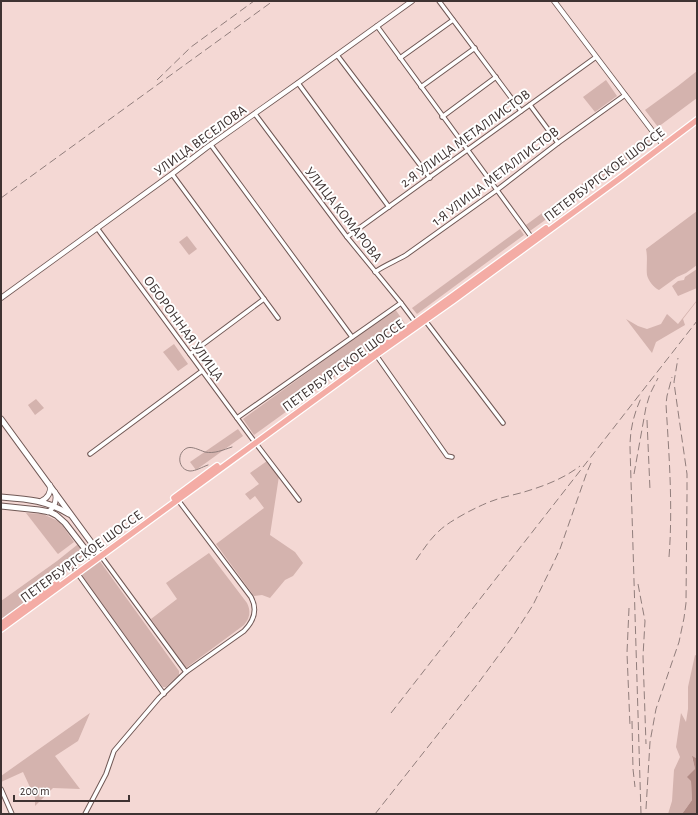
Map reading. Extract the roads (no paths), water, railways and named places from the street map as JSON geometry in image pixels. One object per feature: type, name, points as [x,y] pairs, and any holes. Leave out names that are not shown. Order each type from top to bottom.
[{"type":"main road","name":"ПЕТЕРБУРГСКОЕ ШОССЕ","points":[[1,629],[97,556],[416,324],[541,237],[662,144],[697,115]]},
{"type":"main road","name":"ПЕТЕРБУРГСКОЕ ШОССЕ","points":[[424,319],[532,238],[697,120]]},
{"type":"main road","points":[[1,419],[72,516],[97,556]]},
{"type":"main road","points":[[1,497],[41,501],[72,516]]},
{"type":"main road","points":[[1,506],[39,510],[58,516],[97,556]]},
{"type":"main road","name":"ПЕТЕРБУРГСКОЕ ШОССЕ","points":[[1,624],[76,572]]},
{"type":"street","name":"УЛИЦА ВЕСЕЛОВА","points":[[1,298],[210,145],[412,1]]},
{"type":"street","points":[[439,1],[521,111]]},
{"type":"street","points":[[554,1],[662,144]]},
{"type":"street","points":[[400,58],[453,20]]},
{"type":"street","points":[[377,26],[442,117],[532,238]]},
{"type":"street","points":[[421,87],[475,48]]},
{"type":"street","points":[[337,55],[430,178]]},
{"type":"street","name":"2-Я УЛИЦА МЕТАЛЛИСТОВ","points":[[347,237],[596,57]]},
{"type":"street","points":[[442,117],[496,77]]},
{"type":"street","points":[[298,83],[389,207]]},
{"type":"street","name":"1-Я УЛИЦА МЕТАЛЛИСТОВ","points":[[375,272],[386,264],[395,262],[406,255],[497,190],[625,94]]},
{"type":"street","points":[[530,105],[558,143]]},
{"type":"street","name":"УЛИЦА КОМАРОВА","points":[[255,114],[347,237],[401,303],[416,324]]},
{"type":"street","points":[[210,145],[352,337]]},
{"type":"street","points":[[172,174],[278,318]]},
{"type":"street","name":"ОБОРОННАЯ УЛИЦА","points":[[97,228],[298,500]]},
{"type":"street","points":[[190,354],[264,299]]},
{"type":"street","points":[[237,418],[401,303]]},
{"type":"street","points":[[424,319],[503,423]]},
{"type":"street","points":[[375,354],[447,456],[452,458]]},
{"type":"street","points":[[90,454],[202,371]]},
{"type":"street","points":[[41,501],[49,494],[50,485]]},
{"type":"street","points":[[48,512],[54,506],[56,499],[55,492]]},
{"type":"street","points":[[85,814],[106,774],[114,751],[164,694],[186,672],[244,631],[253,619],[255,606],[250,596],[177,498]]},
{"type":"street","points":[[97,556],[186,672]]},
{"type":"street","points":[[76,572],[164,694]]},
{"type":"street","points":[[1,789],[12,814]]},
{"type":"tram line","points":[[208,465],[190,471],[186,470],[181,465],[181,454],[183,450],[187,448],[196,448],[205,452],[212,452],[232,447]]},
{"type":"railway","points":[[157,80],[191,47],[254,1]]},
{"type":"railway","points":[[1,198],[273,1]]},
{"type":"railway","points":[[391,713],[697,321]]},
{"type":"railway","points":[[646,809],[650,742],[656,709],[679,642],[686,603],[687,474],[674,382],[678,358]]},
{"type":"railway","points":[[669,557],[671,500],[666,404],[672,377]]},
{"type":"railway","points":[[634,474],[646,407],[650,394],[658,378]]},
{"type":"railway","points":[[641,814],[630,447],[633,421],[642,396]]},
{"type":"railway","points":[[647,420],[650,490]]},
{"type":"railway","points":[[375,814],[476,686],[513,636],[533,605],[560,549],[591,463]]},
{"type":"railway","points":[[416,560],[436,534],[456,518],[500,498],[531,490],[553,482],[580,466]]},
{"type":"railway","points":[[638,584],[645,621],[643,656],[646,744]]},
{"type":"railway","points":[[629,608],[627,653],[630,726]]},
{"type":"railway","points":[[632,721],[635,787]]}]
